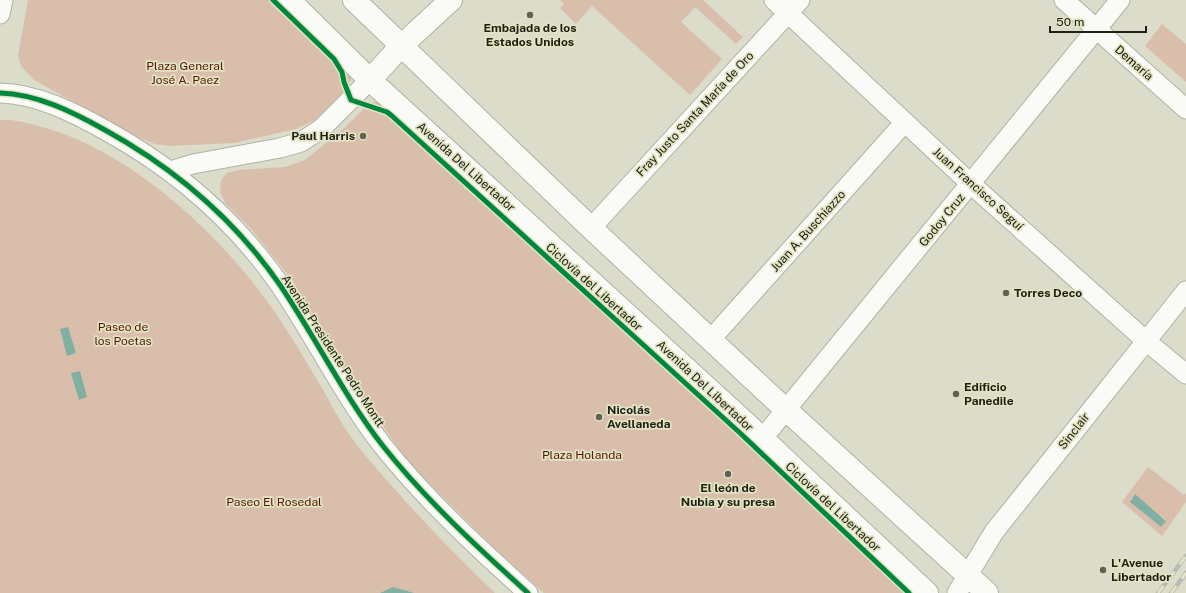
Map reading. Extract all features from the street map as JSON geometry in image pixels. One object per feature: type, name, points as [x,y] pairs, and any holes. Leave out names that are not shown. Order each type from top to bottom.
[{"type":"main road","name":"Avenida Del Libertador","points":[[289,0],[370,80],[762,439],[927,593]]},
{"type":"main road","points":[[354,0],[591,228],[787,410],[962,584],[987,593]]},
{"type":"main road","points":[[370,80],[401,46],[451,0]]},
{"type":"street","points":[[0,14],[3,0]]},
{"type":"street","name":"Juan Francisco Seguí","points":[[774,0],[794,6],[905,122],[971,184],[1146,341],[1186,374]]},
{"type":"street","name":"Demaría","points":[[1064,0],[1186,109]]},
{"type":"street","name":"Godoy Cruz","points":[[762,439],[1120,0]]},
{"type":"street","name":"Fray Justo Santa María de Oro","points":[[591,228],[794,6]]},
{"type":"street","points":[[170,171],[193,164],[280,148],[301,142],[321,129],[370,80]]},
{"type":"street","name":"Avenida Presidente Pedro Montt","points":[[0,93],[30,96],[78,116],[123,140],[170,171],[209,203],[252,250],[279,284],[358,411],[384,447],[464,532],[528,593]]},
{"type":"street","name":"Juan A. Buschiazzo","points":[[711,339],[905,122]]},
{"type":"street","name":"Sinclair","points":[[962,584],[994,532],[1186,291]]},
{"type":"green space","name":"Plaza General José A. Paez","points":[[28,0],[281,0],[350,72],[351,80],[340,96],[315,120],[296,129],[234,143],[170,146],[155,144],[137,137],[34,80],[21,66],[18,55]]},
{"type":"green space","points":[[560,0],[703,0],[743,37],[736,44],[695,7],[681,22],[722,59],[690,95],[592,6],[576,24],[560,8],[564,4]]},
{"type":"green space","points":[[1162,24],[1186,44],[1186,82],[1145,46]]},
{"type":"green space","name":"Plaza Holanda","points":[[382,101],[919,593],[544,593],[495,549],[410,464],[361,396],[292,280],[252,230],[226,204],[220,192],[221,181],[227,173],[238,170],[285,167],[305,160],[342,130],[370,103]]},
{"type":"green space","points":[[0,120],[38,126],[70,136],[101,151],[132,170],[162,192],[190,216],[240,267],[261,293],[285,327],[345,428],[362,452],[417,514],[495,593],[0,593]]},
{"type":"green space","points":[[1148,467],[1184,495],[1186,493],[1186,502],[1162,536],[1122,502]],"holes":[[[1134,495],[1166,520],[1161,527],[1130,502]]]},
{"type":"water","points":[[68,327],[76,353],[67,356],[60,329]]},
{"type":"water","points":[[80,371],[87,397],[79,400],[71,373]]},
{"type":"water","points":[[1135,494],[1166,521],[1161,527],[1130,502]]},
{"type":"water","points":[[393,587],[414,593],[380,593]]},
{"type":"railway","points":[[1158,593],[1186,556]]},
{"type":"railway","points":[[1171,593],[1186,573]]},
{"type":"cycle path","name":"Ciclovía del Libertador","points":[[273,0],[334,59],[342,72],[351,100],[387,112],[392,116],[740,433],[909,593]]},
{"type":"cycle path","points":[[0,93],[14,94],[41,100],[80,117],[105,130],[155,161],[202,197],[243,239],[280,285],[369,427],[399,466],[471,541],[528,593]]},
{"type":"place","name":"Embajada de los Estados Unidos","points":[[530,15]]},
{"type":"place","name":"Paul Harris","points":[[363,136]]},
{"type":"place","name":"Torres Deco","points":[[1006,293]]},
{"type":"place","name":"Edificio Panedile","points":[[956,394]]},
{"type":"place","name":"Nicolás Avellaneda","points":[[599,417]]},
{"type":"place","name":"El león de Nubia y su presa","points":[[728,474]]},
{"type":"place","name":"L'Avenue Libertador","points":[[1103,570]]},
{"type":"park label","name":"Paseo de los Poetas","points":[[123,334]]},
{"type":"park label","name":"Paseo El Rosedal","points":[[274,502]]}]
